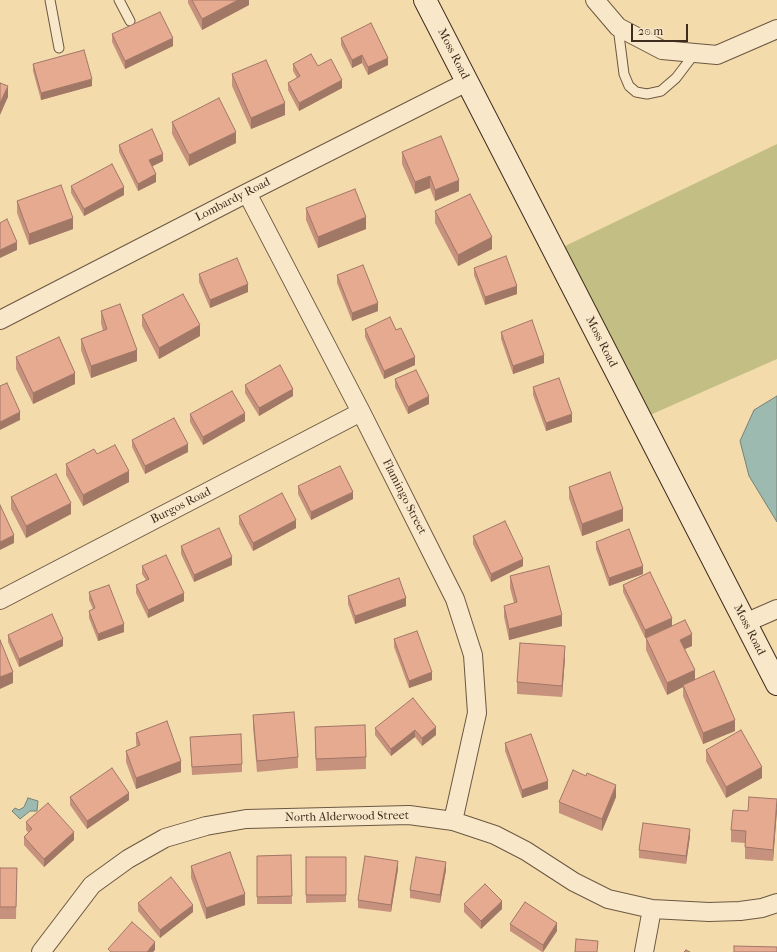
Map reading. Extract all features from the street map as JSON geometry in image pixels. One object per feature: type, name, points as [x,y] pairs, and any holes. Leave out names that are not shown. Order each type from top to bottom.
[{"type":"street","name":"Moss Road","points":[[425,0],[777,684]]},
{"type":"street","points":[[596,0],[618,27],[662,50],[717,55],[777,29]]},
{"type":"street","name":"Lombardy Road","points":[[0,320],[467,82]]},
{"type":"street","name":"Flamingo Street","points":[[248,193],[455,599],[473,655],[477,713],[453,821]]},
{"type":"street","name":"Burgos Road","points":[[0,600],[361,412]]},
{"type":"street","points":[[745,622],[777,609]]},
{"type":"street","name":"North Alderwood Street","points":[[41,952],[92,885],[128,859],[165,838],[206,826],[246,819],[409,815],[453,821],[495,835],[526,851],[574,882],[608,899],[652,909],[709,912],[740,911],[762,908],[777,902]]},
{"type":"street","points":[[644,952],[652,909]]},
{"type":"lane","points":[[50,0],[59,48]]},
{"type":"lane","points":[[119,0],[130,21]]},
{"type":"lane","points":[[618,27],[624,74],[630,86],[636,92],[647,94],[661,91],[676,78],[696,53]]},
{"type":"shaded area","points":[[777,144],[777,359],[650,415],[563,247]]},
{"type":"water","points":[[777,396],[777,522],[749,476],[740,441],[754,410]]},
{"type":"water","points":[[28,798],[38,801],[37,811],[30,811],[20,819],[12,811],[15,808],[19,810],[24,807]]},
{"type":"building","points":[[192,0],[238,0],[202,19]]},
{"type":"building","points":[[160,12],[173,38],[125,61],[112,34]]},
{"type":"building","points":[[371,23],[388,58],[368,67],[362,55],[352,60],[341,38]]},
{"type":"building","points":[[84,50],[92,79],[41,93],[33,64]]},
{"type":"building","points":[[311,54],[318,66],[331,59],[342,80],[299,103],[288,83],[300,76],[293,64]]},
{"type":"building","points":[[266,60],[285,103],[251,118],[232,74]]},
{"type":"building","points":[[0,83],[8,86],[0,103]]},
{"type":"building","points":[[219,98],[236,132],[189,155],[172,122]]},
{"type":"building","points":[[152,129],[163,154],[149,160],[156,174],[138,184],[119,145]]},
{"type":"building","points":[[441,136],[459,180],[435,190],[430,176],[415,182],[402,152]]},
{"type":"building","points":[[112,164],[124,187],[84,209],[71,186]]},
{"type":"building","points":[[61,185],[73,218],[29,234],[17,201]]},
{"type":"building","points":[[355,189],[366,217],[318,237],[306,208]]},
{"type":"building","points":[[470,194],[492,237],[458,255],[435,211]]},
{"type":"building","points":[[7,219],[17,242],[0,250],[0,223]]},
{"type":"building","points":[[506,256],[517,286],[485,297],[474,268]]},
{"type":"building","points":[[237,258],[248,284],[210,300],[199,274]]},
{"type":"building","points":[[363,265],[378,303],[352,313],[337,275]]},
{"type":"building","points":[[183,294],[200,325],[159,348],[142,315]]},
{"type":"building","points":[[120,304],[137,350],[91,366],[81,339],[107,329],[101,311]]},
{"type":"building","points":[[390,317],[396,330],[401,328],[415,357],[384,371],[365,329]]},
{"type":"building","points":[[532,320],[544,355],[513,366],[501,332]]},
{"type":"building","points":[[59,337],[75,373],[33,393],[16,357]]},
{"type":"building","points":[[280,365],[293,389],[259,408],[245,385]]},
{"type":"building","points":[[416,370],[429,396],[408,407],[395,379]]},
{"type":"building","points":[[559,378],[572,414],[546,423],[533,387]]},
{"type":"building","points":[[7,383],[20,412],[0,422],[0,386]]},
{"type":"building","points":[[232,391],[245,413],[203,437],[190,414]]},
{"type":"building","points":[[174,418],[188,444],[145,466],[132,440]]},
{"type":"building","points":[[115,445],[129,471],[83,495],[66,464],[94,449],[97,454]]},
{"type":"building","points":[[340,466],[353,492],[311,512],[298,486]]},
{"type":"building","points":[[610,472],[623,509],[582,524],[569,487]]},
{"type":"building","points":[[56,474],[71,503],[26,526],[11,497]]},
{"type":"building","points":[[282,493],[296,520],[253,543],[239,516]]},
{"type":"building","points":[[0,505],[14,535],[0,542]]},
{"type":"building","points":[[505,521],[523,559],[491,574],[473,536]]},
{"type":"building","points":[[219,528],[232,557],[194,575],[181,546]]},
{"type":"building","points":[[629,529],[643,566],[609,578],[596,542]]},
{"type":"building","points":[[166,555],[184,593],[148,610],[136,585],[149,579],[142,566]]},
{"type":"building","points":[[549,566],[562,615],[509,629],[504,606],[517,602],[510,576]]},
{"type":"building","points":[[650,572],[672,618],[645,630],[623,585]]},
{"type":"building","points":[[399,578],[406,598],[355,616],[348,596]]},
{"type":"building","points":[[109,585],[124,624],[98,634],[89,611],[95,608],[89,592]]},
{"type":"building","points":[[52,614],[63,639],[19,659],[8,635]]},
{"type":"building","points":[[685,620],[692,634],[680,640],[695,670],[667,683],[646,638]]},
{"type":"building","points":[[417,631],[432,672],[409,681],[394,639]]},
{"type":"building","points":[[0,640],[13,672],[0,677]]},
{"type":"building","points":[[520,643],[565,646],[562,686],[517,682]]},
{"type":"building","points":[[714,671],[735,720],[703,733],[683,685]]},
{"type":"building","points":[[413,698],[436,727],[422,738],[415,730],[391,749],[375,728]]},
{"type":"building","points":[[294,712],[298,757],[257,761],[253,715]]},
{"type":"building","points":[[167,721],[181,761],[136,778],[126,751],[140,745],[136,733]]},
{"type":"building","points":[[365,725],[366,757],[316,759],[315,727]]},
{"type":"building","points":[[741,730],[762,767],[726,787],[706,750]]},
{"type":"building","points":[[241,734],[242,764],[192,767],[190,737]]},
{"type":"building","points":[[531,734],[548,781],[522,790],[505,743]]},
{"type":"building","points":[[112,768],[129,793],[87,821],[70,797]]},
{"type":"building","points":[[573,770],[586,776],[587,773],[616,785],[602,819],[559,802]]},
{"type":"building","points":[[749,797],[777,799],[773,850],[745,847],[746,831],[731,830],[733,810],[748,811]]},
{"type":"building","points":[[48,803],[74,832],[44,859],[24,837],[32,829],[26,822]]},
{"type":"building","points":[[643,823],[690,829],[686,856],[639,850]]},
{"type":"building","points":[[230,852],[245,894],[206,908],[191,866]]},
{"type":"building","points":[[291,855],[292,896],[257,897],[257,856]]},
{"type":"building","points":[[365,856],[398,861],[391,905],[358,900]]},
{"type":"building","points":[[306,857],[346,857],[346,895],[306,895]]},
{"type":"building","points":[[416,857],[446,862],[440,895],[410,890]]},
{"type":"building","points":[[0,868],[17,868],[16,907],[0,907]]},
{"type":"building","points":[[171,877],[193,905],[160,930],[138,903]]},
{"type":"building","points":[[485,884],[502,901],[481,921],[464,904]]},
{"type":"building","points":[[525,902],[557,923],[543,945],[510,924]]},
{"type":"building","points":[[132,922],[155,942],[147,952],[111,952],[108,949]]},
{"type":"building","points":[[576,939],[598,941],[597,952],[575,952]]},
{"type":"building","points":[[734,946],[777,947],[777,952],[734,952]]}]
